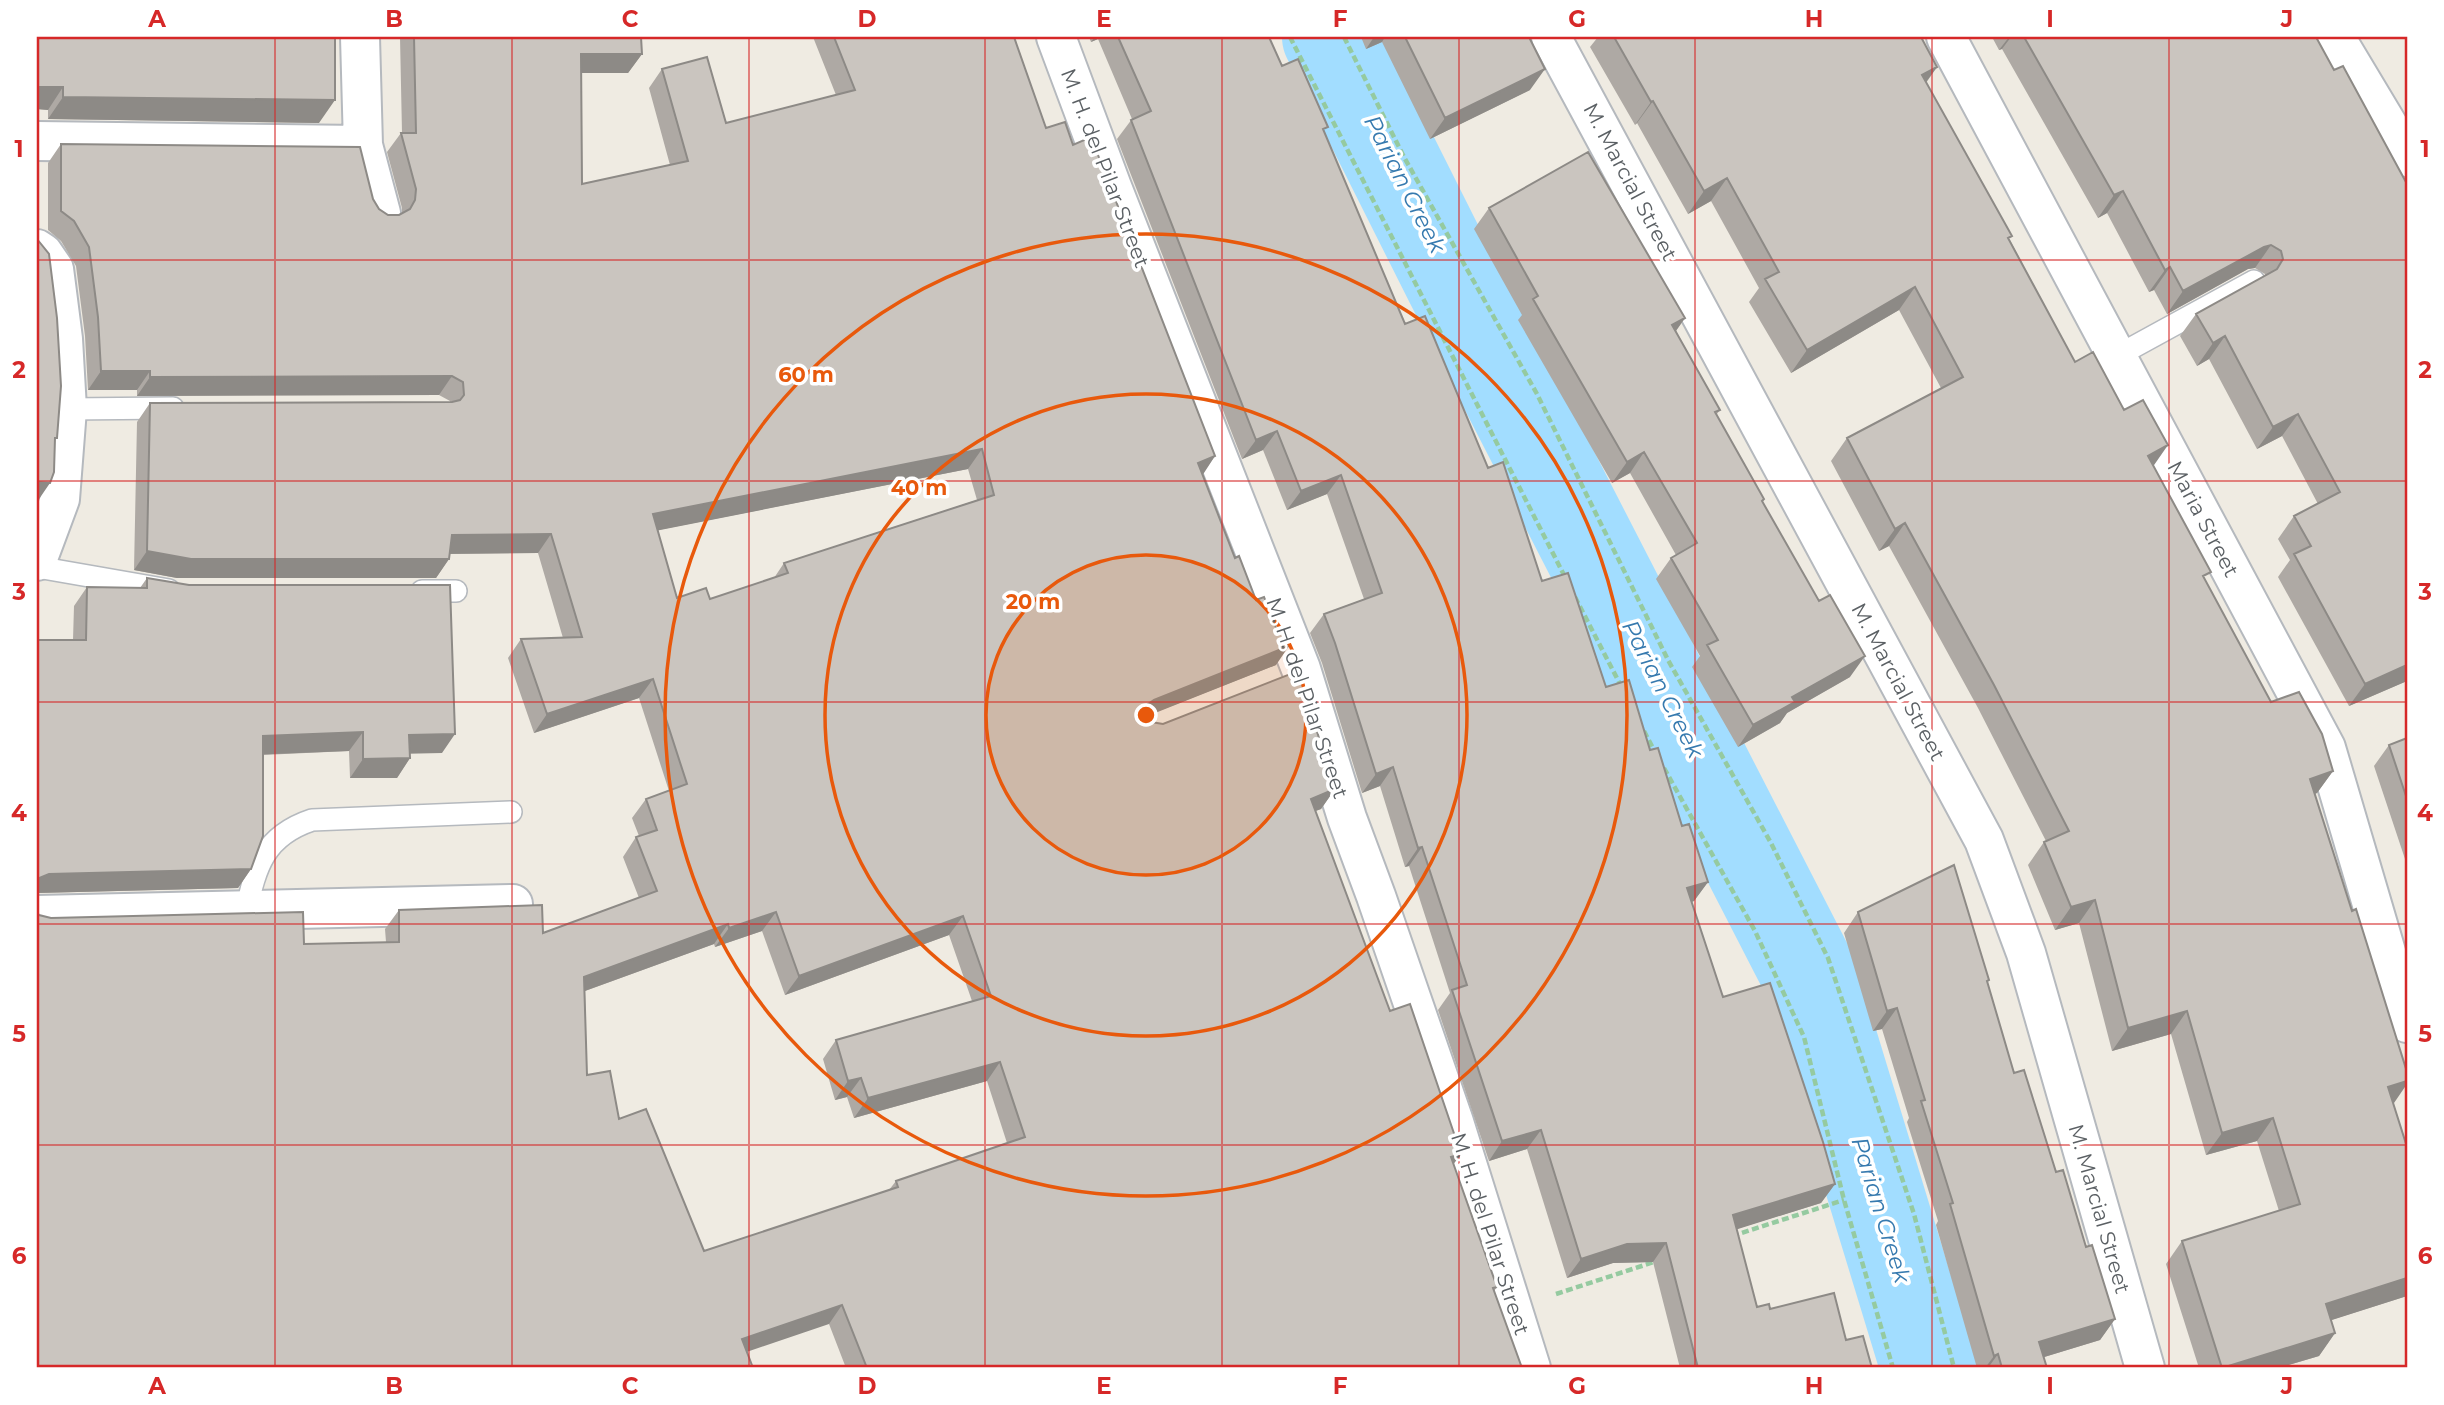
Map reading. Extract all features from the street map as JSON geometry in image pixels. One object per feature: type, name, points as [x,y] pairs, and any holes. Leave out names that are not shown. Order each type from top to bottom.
[{"type":"street","points":[[360,37],[363,145],[381,213]]},
{"type":"street","name":"M. H. del Pilar Street","points":[[1055,37],[1289,674],[1376,895],[1454,1122],[1531,1368]]},
{"type":"street","name":"M. Marcial Street","points":[[1551,37],[1984,840],[2026,953],[2146,1368]]},
{"type":"street","name":"Maria Street","points":[[1946,37],[2326,748],[2400,970],[2407,1023]]},
{"type":"street","points":[[2335,37],[2407,157]]},
{"type":"street","points":[[37,141],[363,145]]},
{"type":"street","points":[[37,561],[60,499],[67,409],[63,339],[45,259]]},
{"type":"street","points":[[37,915],[513,904]]},
{"type":"lane","points":[[2117,356],[2254,281]]},
{"type":"lane","points":[[67,409],[191,408]]},
{"type":"lane","points":[[37,567],[176,591],[190,591]]},
{"type":"lane","points":[[400,591],[456,591]]},
{"type":"lane","points":[[246,911],[253,879],[265,852],[279,836],[296,825],[312,820],[511,812]]},
{"type":"path","points":[[1290,37],[1627,697]]},
{"type":"path","points":[[1344,37],[1404,157],[1537,394],[1668,660],[1771,843],[1828,958],[1914,1214],[1954,1368]]},
{"type":"path","points":[[1639,722],[1755,931],[1804,1037],[1844,1200],[1893,1368]]},
{"type":"path","points":[[1766,987],[1779,982]]},
{"type":"path","points":[[1725,1239],[1844,1200]]},
{"type":"path","points":[[1513,1308],[1659,1260]]},
{"type":"building","points":[[37,37],[335,37],[335,100],[63,97],[63,87],[37,87]]},
{"type":"building","points":[[414,37],[641,37],[642,54],[581,54],[582,184],[688,161],[662,69],[707,57],[726,123],[855,90],[834,37],[1014,37],[1046,128],[1065,122],[1073,145],[1091,137],[1215,456],[1198,463],[1235,558],[1239,556],[1256,600],[1264,597],[1277,630],[1282,628],[1289,646],[1154,700],[1148,704],[1146,716],[1151,722],[1163,724],[1298,671],[1335,789],[1311,799],[1390,1011],[1410,1004],[1461,1154],[1451,1157],[1497,1287],[1493,1288],[1522,1368],[867,1368],[842,1305],[742,1339],[753,1368],[37,1368],[37,912],[51,918],[303,912],[304,944],[399,942],[399,910],[542,905],[543,933],[657,891],[636,837],[657,830],[646,799],[687,784],[653,679],[547,714],[521,639],[582,637],[551,534],[452,535],[449,559],[191,559],[147,551],[150,403],[452,402],[460,400],[464,395],[463,382],[452,376],[150,377],[150,371],[101,371],[98,317],[89,247],[74,221],[61,211],[61,144],[360,147],[373,199],[379,209],[388,215],[399,215],[410,209],[415,200],[416,189],[401,133],[416,133]],"holes":[[[982,449],[994,495],[784,563],[788,573],[710,599],[706,588],[677,598],[653,514]],[[776,912],[799,976],[963,916],[991,996],[836,1040],[848,1081],[861,1078],[868,1098],[1000,1062],[1025,1137],[896,1181],[898,1187],[704,1251],[646,1109],[619,1119],[610,1071],[587,1075],[584,977],[728,924],[729,928]]]},
{"type":"building","points":[[1118,37],[1269,37],[1282,66],[1298,59],[1328,127],[1323,129],[1405,324],[1425,316],[1488,468],[1503,462],[1542,581],[1568,573],[1606,687],[1629,680],[1650,750],[1658,748],[1682,826],[1689,824],[1708,882],[1687,888],[1723,997],[1770,983],[1835,1184],[1733,1215],[1757,1307],[1769,1304],[1770,1309],[1834,1293],[1846,1340],[1863,1336],[1872,1368],[1698,1368],[1666,1243],[1627,1244],[1581,1259],[1541,1130],[1502,1141],[1452,990],[1467,985],[1422,847],[1418,848],[1393,767],[1376,774],[1324,614],[1382,593],[1341,475],[1301,491],[1277,431],[1256,440],[1131,120],[1151,111]]},
{"type":"building","points":[[1405,37],[1529,37],[1545,69],[1445,118]]},
{"type":"building","points":[[1614,37],[1921,37],[1937,67],[1922,75],[2012,236],[2008,238],[2075,362],[2093,352],[2124,410],[2143,400],[2168,445],[2148,456],[2211,572],[2203,576],[2271,702],[2299,692],[2322,734],[2333,771],[2310,779],[2352,911],[2356,909],[2407,1072],[2407,1081],[2388,1087],[2407,1147],[2407,1278],[2326,1304],[2335,1333],[2222,1368],[2182,1241],[2300,1204],[2273,1118],[2222,1133],[2187,1011],[2128,1028],[2095,900],[2071,907],[2044,842],[2069,831],[1994,685],[1905,523],[1895,529],[1847,438],[1963,377],[1915,287],[1807,350],[1765,279],[1779,272],[1727,178],[1704,191]]},
{"type":"building","points":[[2024,37],[2316,37],[2334,70],[2343,66],[2407,184],[2407,665],[2365,684],[2294,554],[2311,546],[2294,516],[2340,492],[2298,414],[2273,427],[2225,336],[2213,343],[2196,314],[2277,269],[2283,259],[2281,251],[2271,245],[2264,247],[2183,291],[2170,267],[2165,270],[2123,191],[2114,195]]},
{"type":"building","points":[[1588,152],[1685,318],[1672,325],[1720,410],[1715,412],[1764,499],[1762,501],[1819,601],[1830,595],[1865,656],[1792,697],[1795,702],[1753,725],[1707,645],[1718,640],[1671,558],[1697,543],[1644,452],[1627,462],[1533,299],[1538,296],[1489,208]]},
{"type":"building","points":[[37,239],[49,254],[57,318],[61,386],[54,472],[50,483],[37,482]]},
{"type":"building","points":[[147,578],[189,585],[450,585],[455,734],[409,735],[410,758],[363,759],[363,732],[263,736],[263,836],[251,869],[49,874],[37,880],[37,640],[86,640],[87,587],[147,588]]},
{"type":"building","points":[[2407,738],[2407,799],[2389,745]]},
{"type":"building","points":[[1954,865],[2014,1073],[2024,1070],[2056,1172],[2063,1170],[2086,1247],[2092,1245],[2115,1319],[2039,1342],[2047,1368],[2002,1368],[1998,1354],[1994,1356],[1950,1204],[1953,1203],[1921,1101],[1925,1100],[1897,1008],[1887,1011],[1858,912]]},
{"type":"waterway","name":"Parian Creek","points":[[1330,37],[1809,974],[1929,1368]]}]
